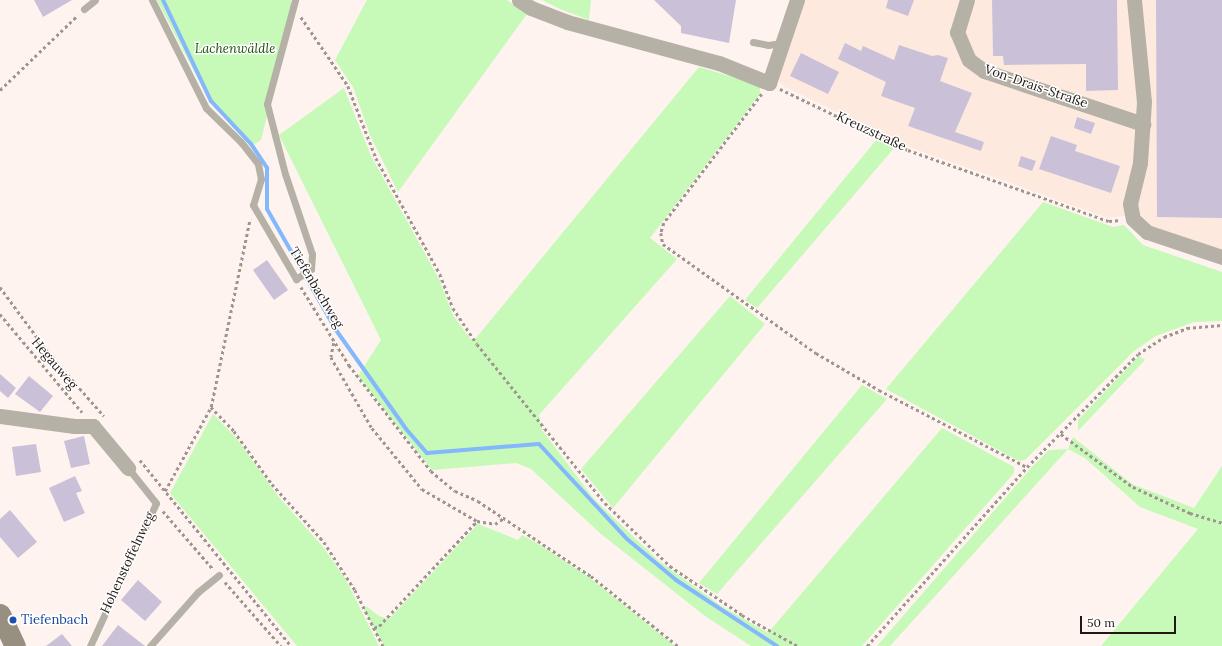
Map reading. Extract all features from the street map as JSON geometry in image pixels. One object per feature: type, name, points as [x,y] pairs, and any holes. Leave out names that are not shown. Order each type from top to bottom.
[{"type":"main road","points":[[0,614],[15,646]]},
{"type":"street","points":[[520,0],[532,8],[567,22],[604,28],[719,63],[769,84],[794,0]]},
{"type":"street","name":"Von-Drais-Straße","points":[[967,0],[957,32],[969,60],[984,71],[1143,124]]},
{"type":"street","points":[[1134,0],[1144,102],[1140,164],[1130,204],[1134,219],[1147,232],[1222,257]]},
{"type":"street","points":[[0,416],[74,426],[93,426]]},
{"type":"street","name":"Hohenstoffelnweg","points":[[93,426],[128,468]]},
{"type":"lane","points":[[84,10],[95,0]]},
{"type":"lane","points":[[152,0],[206,108],[241,142],[258,164],[260,179],[253,205]]},
{"type":"lane","points":[[295,1],[267,104],[279,153],[312,254],[311,269],[296,280]]},
{"type":"lane","points":[[753,42],[768,45],[782,42]]},
{"type":"lane","name":"Tiefenbachweg","points":[[253,205],[296,280]]},
{"type":"lane","name":"Hohenstoffelnweg","points":[[90,646],[156,503],[128,468]]},
{"type":"lane","points":[[150,646],[198,592],[219,575]]},
{"type":"path","points":[[295,1],[314,40],[348,86],[376,158],[440,274],[453,308],[477,344],[605,503],[670,566],[742,615],[798,646]]},
{"type":"path","points":[[0,90],[84,10]]},
{"type":"path","points":[[769,84],[664,223],[661,233],[663,244],[816,353],[879,390],[1027,468]]},
{"type":"path","name":"Kreuzstraße","points":[[769,84],[908,150],[1109,221],[1134,219]]},
{"type":"path","points":[[165,491],[211,407],[253,205]]},
{"type":"path","name":"Tiefenbachweg","points":[[296,280],[334,342],[431,471],[455,491],[478,501],[597,581],[678,646]]},
{"type":"path","points":[[0,287],[48,352],[108,421]]},
{"type":"path","name":"Hegauweg","points":[[0,314],[93,426]]},
{"type":"path","points":[[867,646],[1027,468],[1062,434],[1138,354],[1164,337],[1187,328],[1222,325]]},
{"type":"path","points":[[334,342],[331,356],[372,428],[422,489],[477,521],[495,524],[504,518]]},
{"type":"path","points":[[211,407],[234,431],[272,484],[324,542],[355,590],[383,646]]},
{"type":"path","points":[[1062,434],[1133,487],[1190,513],[1222,522]]},
{"type":"path","points":[[136,456],[291,646]]},
{"type":"path","points":[[374,628],[379,626],[477,521]]},
{"type":"shaded area","points":[[804,0],[1222,0],[1222,250],[1151,226],[1141,214],[1108,218],[912,148],[783,86],[776,76]]},
{"type":"green space","name":"Lachenwäldle","points":[[157,0],[291,0],[291,21],[261,140],[251,146],[210,102]]},
{"type":"green space","points":[[367,0],[507,0],[527,14],[398,192],[370,135],[353,87],[335,60]]},
{"type":"green space","points":[[542,0],[591,0],[589,20],[560,9]]},
{"type":"green space","points":[[699,67],[760,85],[760,94],[650,238],[677,259],[539,415],[542,430],[594,499],[659,561],[720,605],[768,633],[942,428],[1014,467],[1014,473],[862,646],[751,646],[705,616],[601,534],[531,469],[516,463],[432,470],[358,376],[381,340],[279,135],[344,88],[371,156],[439,279],[453,315],[471,340],[476,338]]},
{"type":"green space","points":[[877,139],[895,147],[757,308],[745,300]]},
{"type":"green space","points":[[1043,202],[1113,227],[1124,225],[1143,245],[1222,272],[1222,321],[1194,322],[1156,336],[1134,351],[1025,460],[1019,461],[886,389]]},
{"type":"green space","points":[[730,296],[765,324],[613,508],[581,469]]},
{"type":"green space","points":[[1139,356],[1145,360],[1078,431],[1078,420]]},
{"type":"green space","points":[[862,385],[887,399],[717,594],[699,583]]},
{"type":"green space","points":[[213,414],[237,439],[277,495],[323,547],[346,580],[379,646],[297,646],[170,493]]},
{"type":"green space","points":[[1073,437],[1132,484],[1194,508],[1222,466],[1222,646],[1101,646],[1198,529],[1140,507],[1085,458],[1068,449]]},
{"type":"green space","points":[[1068,449],[890,646],[877,646],[1032,467],[1049,450]]},
{"type":"green space","points":[[478,524],[518,540],[522,535],[540,545],[589,577],[675,646],[384,646],[363,608],[366,606],[379,616],[389,619]]},
{"type":"building","points":[[34,0],[72,0],[43,17]]},
{"type":"building","points":[[654,0],[736,0],[729,43],[681,33],[681,26]]},
{"type":"building","points":[[888,0],[914,0],[908,16],[886,8]]},
{"type":"building","points":[[992,0],[1117,0],[1118,90],[1086,91],[1086,64],[1004,65],[1003,56],[993,56]]},
{"type":"building","points":[[1156,0],[1222,0],[1222,218],[1157,217]]},
{"type":"building","points":[[845,43],[861,51],[863,46],[894,60],[899,45],[932,56],[938,55],[948,58],[940,81],[972,93],[955,132],[984,142],[981,151],[908,126],[915,108],[881,96],[886,82],[838,59]]},
{"type":"building","points":[[801,53],[839,72],[828,94],[790,76]]},
{"type":"building","points":[[1077,117],[1095,123],[1091,134],[1074,128]]},
{"type":"building","points":[[1051,136],[1077,145],[1075,151],[1120,166],[1111,193],[1039,169]]},
{"type":"building","points":[[1021,156],[1036,161],[1032,171],[1018,166]]},
{"type":"building","points":[[267,260],[288,290],[274,300],[253,270]]},
{"type":"building","points":[[0,374],[16,388],[8,398],[0,391]]},
{"type":"building","points":[[29,376],[53,396],[40,412],[15,394]]},
{"type":"building","points":[[84,436],[90,464],[71,468],[64,441]]},
{"type":"building","points":[[36,444],[41,472],[16,476],[12,447]]},
{"type":"building","points":[[75,476],[82,491],[76,493],[85,513],[64,522],[49,488]]},
{"type":"building","points":[[10,510],[37,542],[18,558],[0,537],[0,519]]},
{"type":"building","points":[[138,580],[162,602],[145,621],[121,600]]},
{"type":"building","points":[[118,625],[145,646],[102,646]]},
{"type":"building","points":[[62,634],[72,646],[46,646]]},
{"type":"waterway","points":[[163,0],[211,101],[251,144],[267,168],[267,209],[336,330],[406,429],[427,453],[539,444],[627,539],[676,580],[777,646]]},
{"type":"place","name":"Tiefenbach","points":[[13,620]]}]
